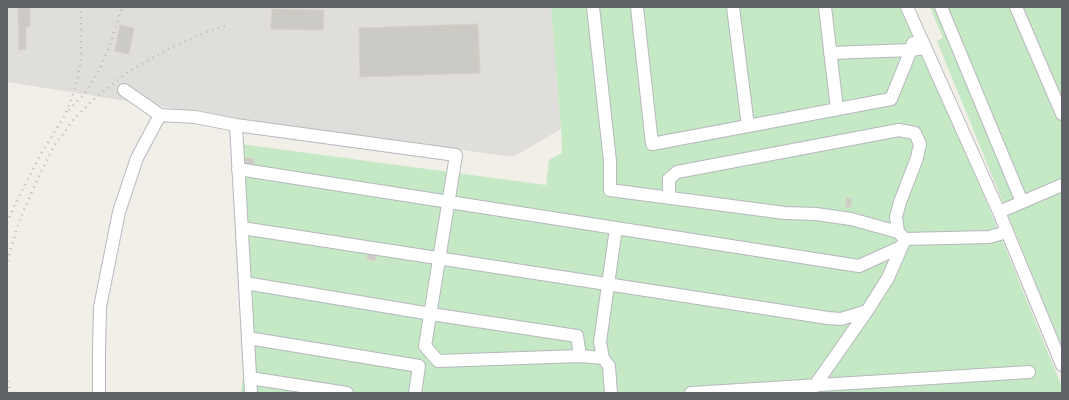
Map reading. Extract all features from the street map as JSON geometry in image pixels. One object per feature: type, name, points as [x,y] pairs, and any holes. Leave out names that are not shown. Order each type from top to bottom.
[{"type":"street","points":[[593,7],[610,161],[610,190],[851,219],[901,239],[989,237],[1007,232]]},
{"type":"street","points":[[637,7],[652,144],[891,99],[911,50],[914,38],[900,7]]},
{"type":"street","points":[[733,7],[748,126]]},
{"type":"street","points":[[826,7],[837,109]]},
{"type":"street","points":[[907,7],[924,48],[999,212],[1062,365]]},
{"type":"street","points":[[941,7],[1022,202]]},
{"type":"street","points":[[1016,7],[1062,114]]},
{"type":"street","points":[[830,53],[911,50],[924,48]]},
{"type":"street","points":[[124,90],[160,115],[195,118],[456,155],[426,346],[438,361],[580,356],[603,358]]},
{"type":"street","points":[[99,393],[100,306],[119,212],[137,158],[160,115]]},
{"type":"street","points":[[236,125],[251,393]]},
{"type":"street","points":[[670,198],[669,179],[677,172],[899,130],[915,134],[920,144],[917,158],[900,202],[896,217],[901,239],[888,278],[867,311],[811,389]]},
{"type":"street","points":[[238,169],[859,266],[901,239]]},
{"type":"street","points":[[999,212],[1062,185]]},
{"type":"street","points":[[242,228],[828,318],[841,319],[867,311]]},
{"type":"street","points":[[611,393],[609,366],[603,358],[600,342],[616,228]]},
{"type":"street","points":[[245,283],[431,314],[577,336],[580,356]]},
{"type":"street","points":[[248,338],[419,366],[415,393]]},
{"type":"street","points":[[691,393],[811,389],[1029,372]]},
{"type":"street","points":[[250,378],[347,393]]},
{"type":"shaded area","points":[[7,7],[551,7],[561,129],[513,157],[234,118],[7,82]]},
{"type":"green space","points":[[551,7],[907,7],[1062,387],[1062,393],[241,393],[245,359],[233,143],[546,185],[549,160],[562,153]]},
{"type":"green space","points":[[930,7],[1062,7],[1062,347],[937,41],[943,38]]},
{"type":"building","points":[[18,7],[30,7],[30,27],[26,27],[26,49],[19,50]]},
{"type":"building","points":[[272,9],[324,10],[323,30],[271,29]]},
{"type":"building","points":[[478,24],[480,73],[360,77],[359,28]]},
{"type":"building","points":[[120,25],[134,28],[129,54],[115,51]]},
{"type":"building","points":[[246,158],[254,159],[253,170],[244,168]]},
{"type":"building","points":[[846,198],[851,198],[851,207],[846,207]]},
{"type":"building","points":[[368,253],[376,254],[375,261],[367,259]]},
{"type":"railway","points":[[7,223],[15,204],[42,152],[65,115],[74,92],[81,63],[81,7]]},
{"type":"railway","points":[[69,110],[84,94],[99,71],[110,45],[122,7]]},
{"type":"railway","points":[[7,267],[9,255],[20,219],[39,176],[54,146],[74,119],[93,100],[125,74],[166,50],[206,32],[228,25]]},
{"type":"railway","points":[[7,375],[10,393]]}]
